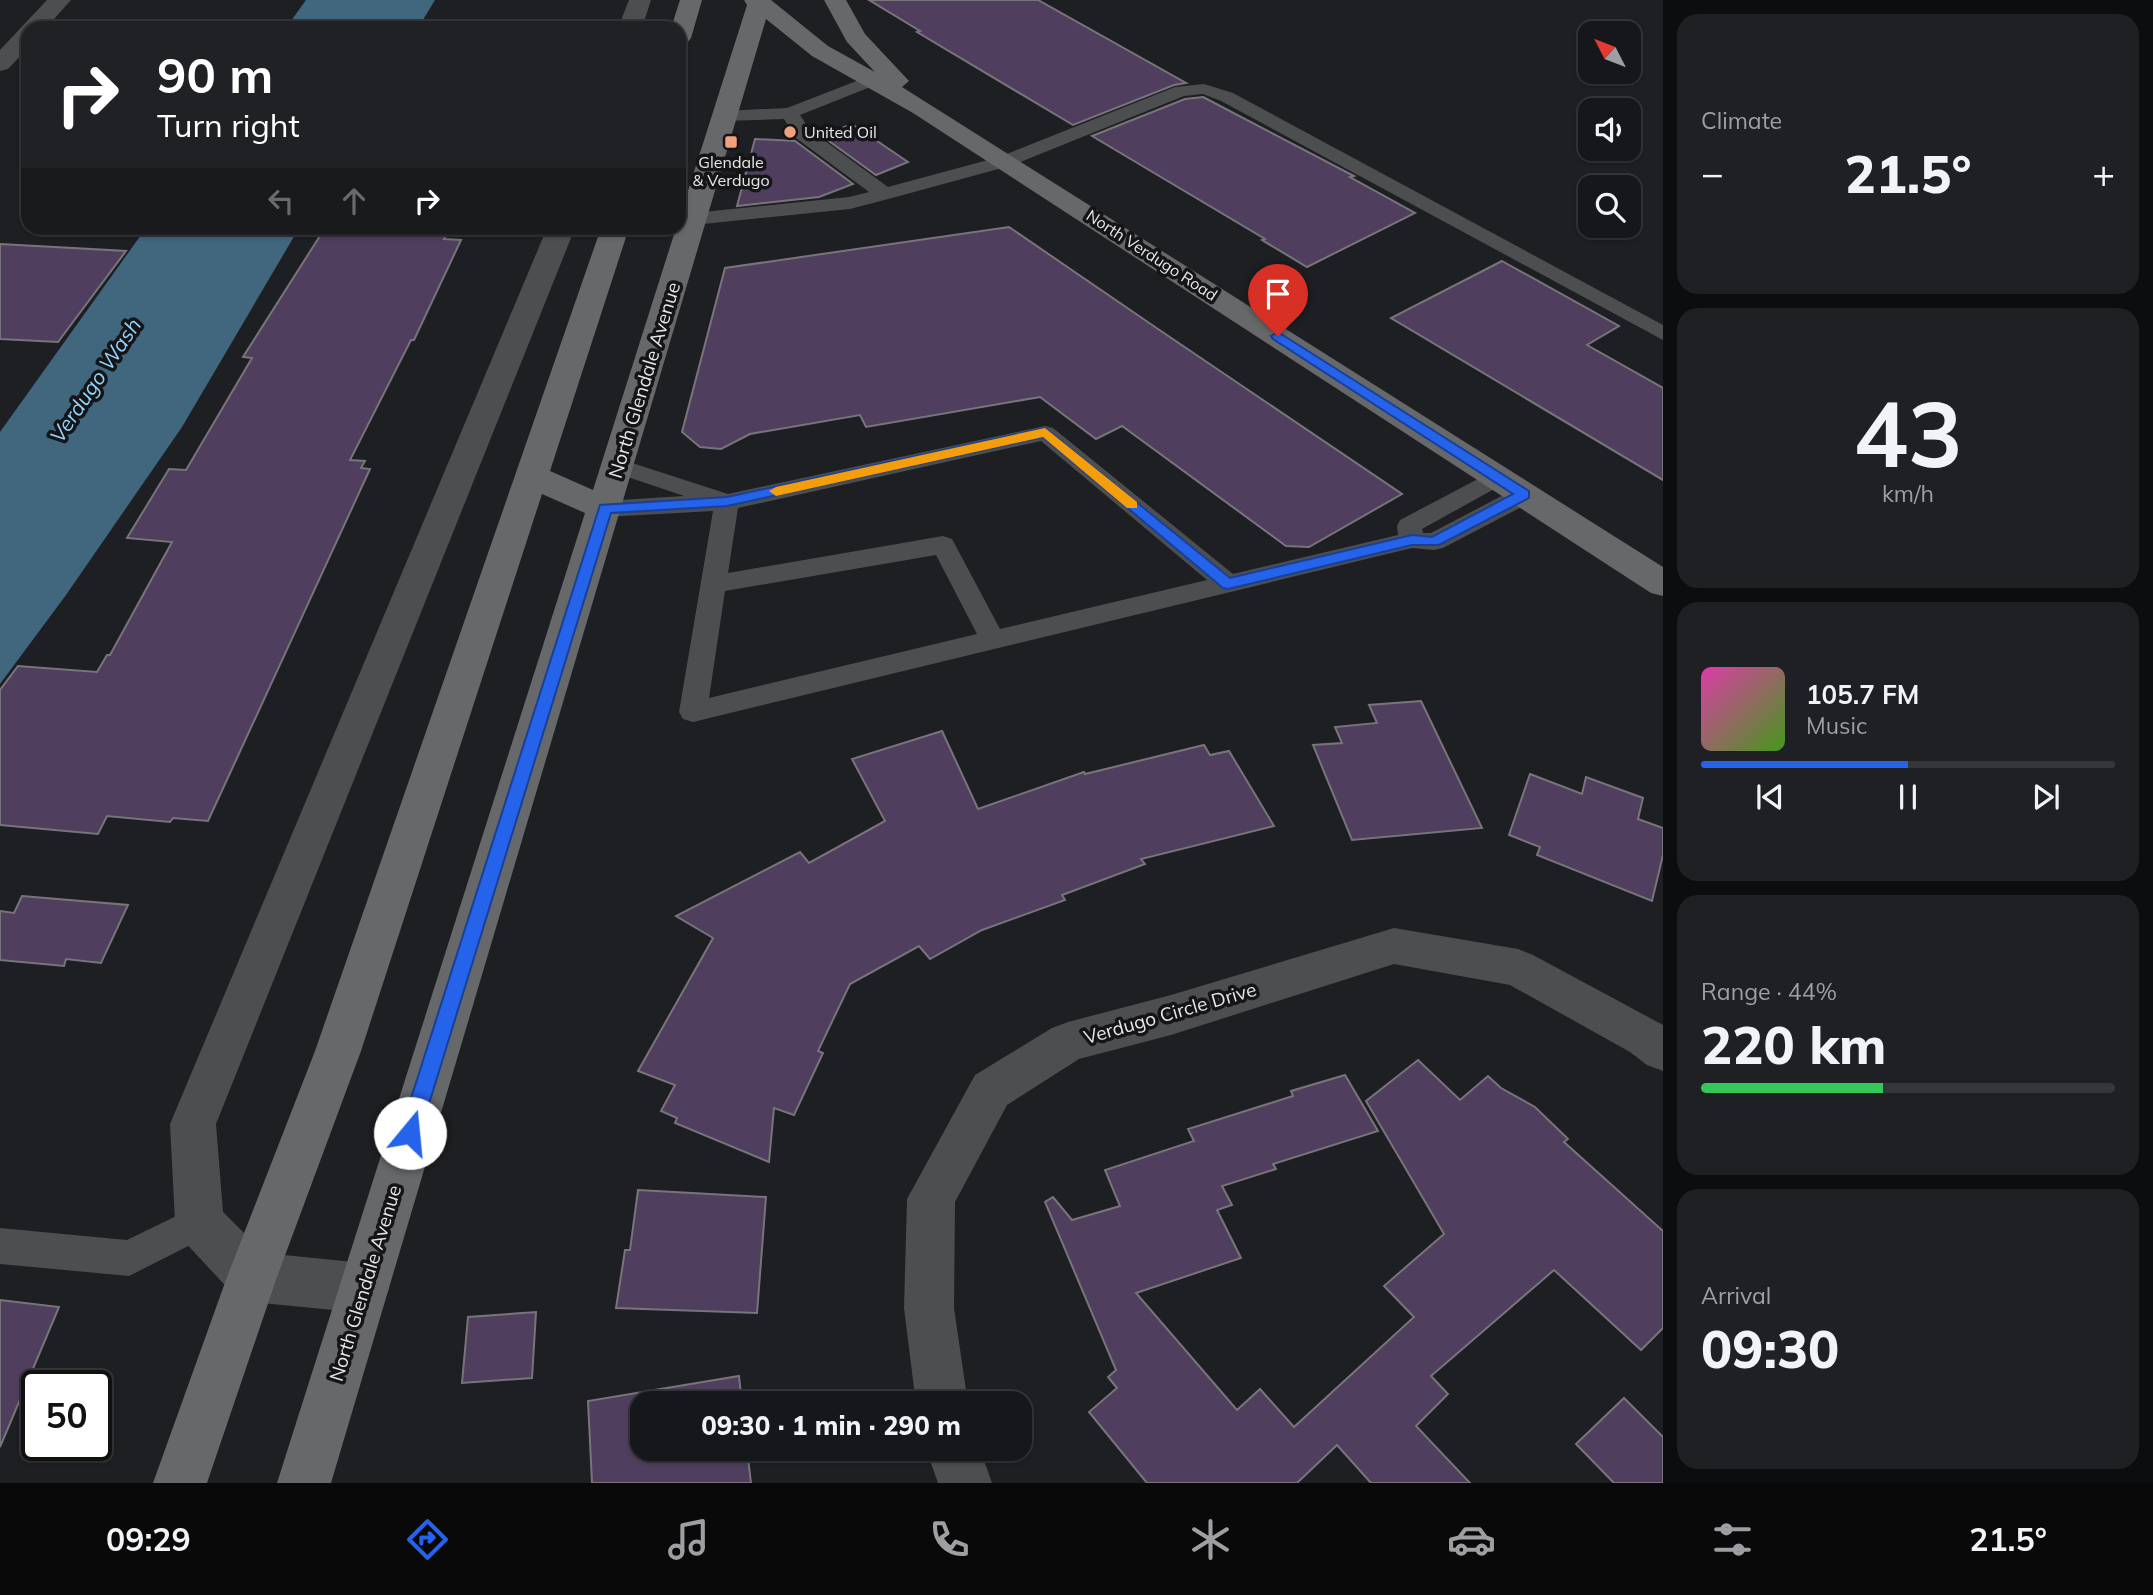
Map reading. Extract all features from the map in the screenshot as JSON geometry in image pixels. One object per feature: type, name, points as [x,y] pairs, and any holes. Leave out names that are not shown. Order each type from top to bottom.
[{"type":"main road","points":[[684,21],[691,0]]},
{"type":"main road","name":"North Verdugo Road","points":[[835,0],[855,37],[922,108]]},
{"type":"main road","name":"North Verdugo Road","points":[[758,1],[820,51],[922,108],[1006,161],[1663,584]]},
{"type":"main road","name":"North Glendale Avenue","points":[[304,1483],[432,1060],[605,509],[758,1]]},
{"type":"main road","points":[[180,1483],[253,1277],[338,1051],[613,235]]},
{"type":"main road","points":[[532,475],[605,509]]},
{"type":"street","points":[[40,21],[60,0]]},
{"type":"street","points":[[632,21],[640,0]]},
{"type":"street","points":[[0,64],[21,42]]},
{"type":"street","points":[[364,1288],[253,1277],[199,1222],[193,1124],[558,235]]},
{"type":"street","name":"Verdugo Circle Drive","points":[[940,1391],[929,1308],[931,1199],[991,1090],[1068,1042],[1171,1015],[1394,947],[1518,968],[1646,1038],[1663,1051]]},
{"type":"street","points":[[957,1461],[965,1483]]},
{"type":"lane","points":[[723,116],[790,113],[872,80]]},
{"type":"lane","points":[[692,219],[850,203],[1006,161],[1181,92],[1204,89],[1217,92],[1663,334]]},
{"type":"lane","points":[[790,113],[803,134],[885,194]]},
{"type":"lane","points":[[605,509],[727,502],[1045,433],[1228,584]]},
{"type":"lane","points":[[618,466],[727,502]]},
{"type":"lane","points":[[1412,540],[1409,526],[1497,477]]},
{"type":"lane","points":[[727,502],[694,712],[1412,540],[1434,542],[1524,495]]},
{"type":"lane","points":[[714,584],[943,545],[993,640]]},
{"type":"lane","points":[[0,1246],[129,1258],[199,1222]]},
{"type":"water","points":[[306,0],[435,0],[422,21],[291,21]]},
{"type":"water","name":"Verdugo Wash","points":[[141,235],[295,235],[182,427],[66,595],[0,684],[0,432]]},
{"type":"building","points":[[869,0],[1038,0],[1186,83],[1174,85],[1073,125],[917,32],[920,31]]},
{"type":"building","points":[[1203,97],[1354,176],[1350,177],[1415,213],[1307,267],[1092,136],[1185,99]]},
{"type":"building","points":[[852,124],[908,162],[876,175],[822,136]]},
{"type":"building","points":[[755,139],[795,141],[853,184],[819,197],[737,206]]},
{"type":"building","points":[[1009,227],[1402,494],[1309,547],[1286,546],[1122,426],[1096,439],[1040,397],[866,427],[860,415],[750,434],[721,449],[700,447],[682,432],[725,268]]},
{"type":"building","points":[[321,235],[446,235],[444,239],[461,240],[414,340],[411,340],[350,460],[365,461],[361,468],[370,469],[208,821],[173,818],[170,822],[107,816],[98,834],[0,825],[0,690],[18,666],[97,672],[107,655],[110,655],[172,542],[127,538],[169,469],[186,470],[252,358],[243,357]]},
{"type":"building","points":[[0,244],[126,251],[58,342],[0,339]]},
{"type":"building","points":[[1502,261],[1619,326],[1587,345],[1663,388],[1663,480],[1391,318]]},
{"type":"building","points":[[1421,701],[1482,828],[1352,840],[1313,745],[1342,743],[1335,727],[1377,723],[1369,705]]},
{"type":"building","points":[[942,731],[978,809],[1084,772],[1085,774],[1204,745],[1210,755],[1229,751],[1274,826],[1141,859],[1145,864],[1062,895],[1065,900],[982,930],[930,959],[919,946],[850,984],[818,1051],[823,1053],[794,1115],[774,1108],[769,1162],[675,1123],[677,1118],[661,1111],[675,1085],[638,1071],[713,938],[676,916],[800,852],[809,863],[885,821],[852,759]]},
{"type":"building","points":[[1530,774],[1582,794],[1586,777],[1643,798],[1638,819],[1663,828],[1663,855],[1652,901],[1537,855],[1540,847],[1509,835]]},
{"type":"building","points":[[22,896],[128,905],[101,963],[66,959],[64,966],[0,960],[0,911],[14,913]]},
{"type":"building","points":[[1418,1060],[1460,1100],[1488,1076],[1501,1088],[1535,1107],[1568,1139],[1564,1142],[1663,1231],[1663,1328],[1641,1350],[1554,1270],[1431,1376],[1448,1394],[1416,1426],[1470,1483],[1371,1483],[1337,1445],[1297,1483],[1147,1483],[1089,1412],[1117,1388],[1108,1377],[1116,1370],[1045,1202],[1053,1197],[1072,1220],[1120,1206],[1105,1170],[1194,1141],[1188,1129],[1293,1096],[1291,1091],[1345,1075],[1378,1131],[1273,1164],[1276,1169],[1222,1186],[1232,1205],[1217,1210],[1241,1258],[1136,1293],[1237,1410],[1260,1389],[1294,1427],[1414,1317],[1384,1286],[1444,1234],[1366,1101]]},
{"type":"building","points":[[638,1190],[766,1197],[757,1313],[616,1308],[625,1250],[630,1250]]},
{"type":"building","points":[[0,1300],[59,1307],[32,1370],[21,1370],[21,1397],[0,1447]]},
{"type":"building","points":[[536,1312],[532,1378],[462,1383],[468,1317]]},
{"type":"building","points":[[739,1376],[741,1391],[648,1391]]},
{"type":"building","points":[[630,1394],[630,1461],[748,1461],[751,1483],[592,1483],[588,1401]]},
{"type":"building","points":[[1624,1398],[1663,1437],[1663,1483],[1614,1483],[1576,1444]]},
{"type":"slow traffic","points":[[776,491],[1045,433],[1132,505]]},
{"type":"place","name":"United Oil","points":[[790,132]]},
{"type":"place","name":"Glendale & Verdugo","points":[[731,142]]},
{"type":"route","points":[[410,1133],[605,509],[727,502],[1045,433],[1228,584],[1412,540],[1434,542],[1524,495],[1278,336]]}]
